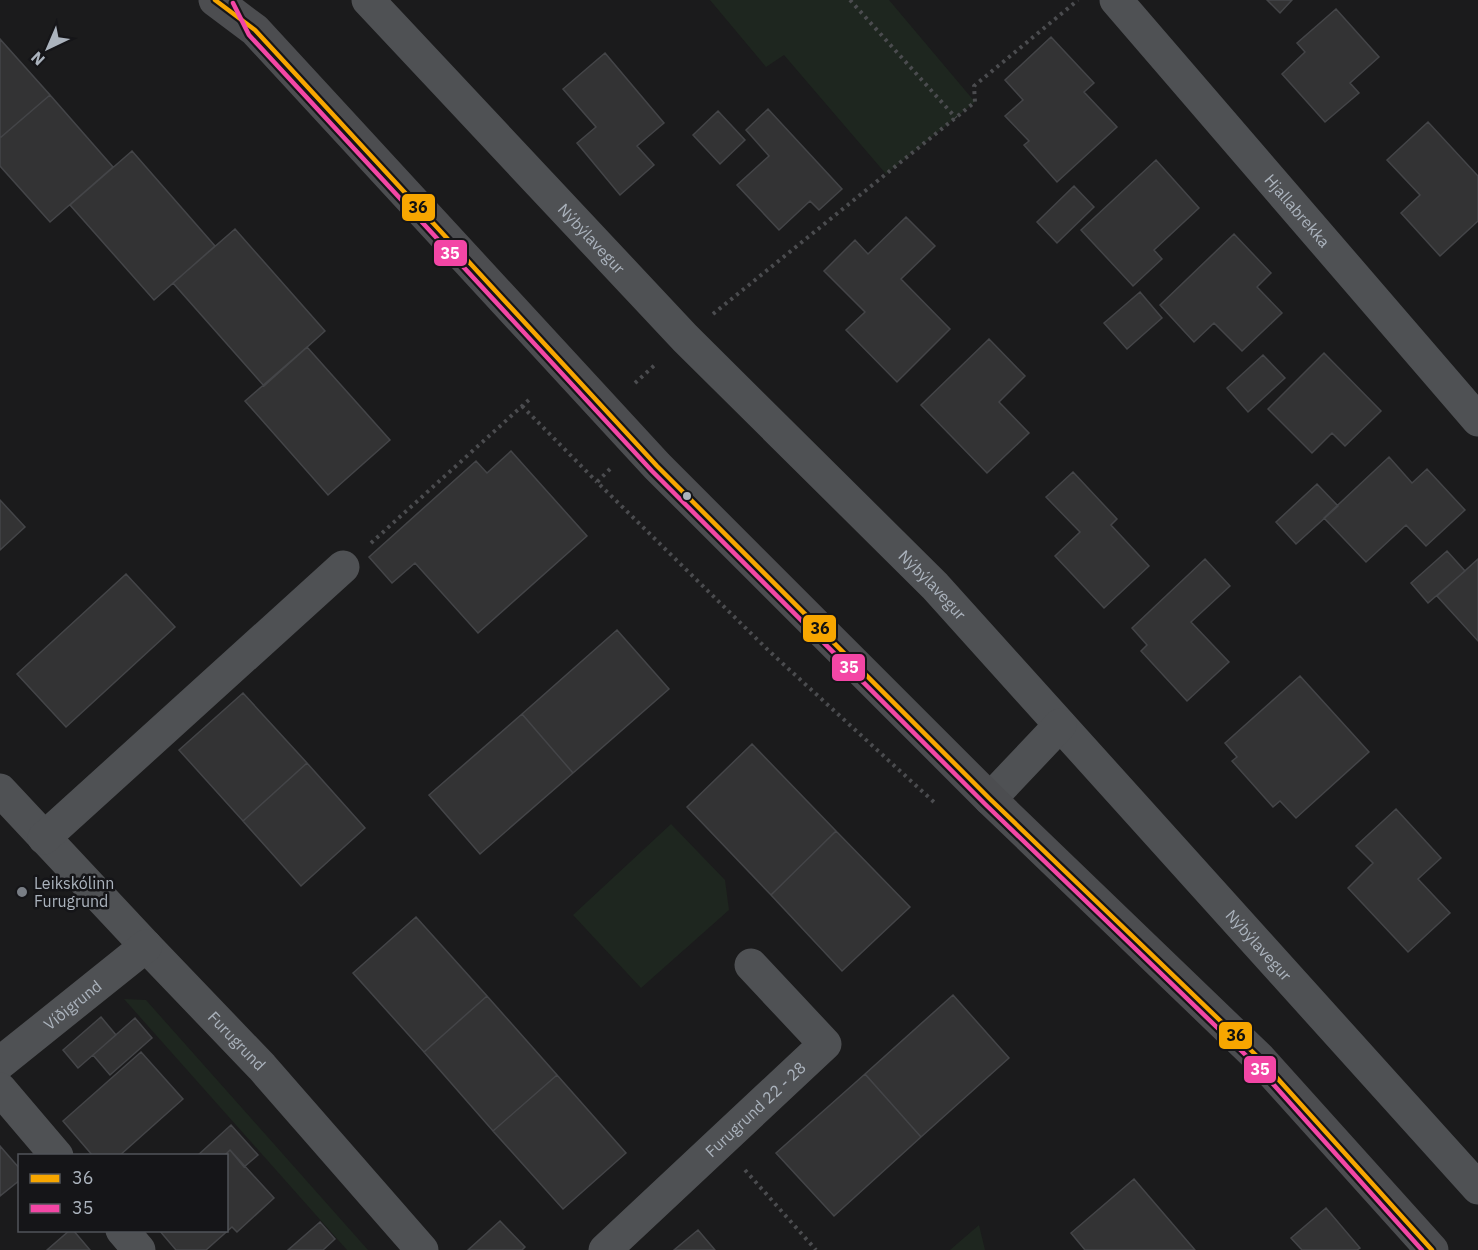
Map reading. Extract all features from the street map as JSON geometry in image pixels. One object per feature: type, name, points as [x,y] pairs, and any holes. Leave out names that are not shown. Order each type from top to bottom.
[{"type":"main road","points":[[215,0],[255,30],[657,466],[990,799],[1260,1059],[1432,1250]]},
{"type":"main road","points":[[240,0],[255,30]]},
{"type":"street","name":"Nýbýlavegur","points":[[368,0],[685,338],[935,586],[1478,1188]]},
{"type":"street","name":"Hjallabrekka","points":[[1116,0],[1478,420]]},
{"type":"street","points":[[44,838],[343,567]]},
{"type":"street","points":[[990,799],[1060,725]]},
{"type":"street","name":"Furugrund","points":[[0,790],[262,1066],[422,1250]]},
{"type":"street","name":"Víðigrund","points":[[0,1063],[146,946]]},
{"type":"street","name":"Furugrund 22 - 28","points":[[605,1250],[825,1044],[751,965]]},
{"type":"street","points":[[0,1089],[56,1154]]},
{"type":"street","points":[[124,1232],[139,1250]]},
{"type":"path","points":[[850,0],[956,118]]},
{"type":"path","points":[[713,314],[975,102],[974,86],[1079,0]]},
{"type":"path","points":[[629,377],[636,384],[660,361]]},
{"type":"path","points":[[343,567],[531,398]]},
{"type":"path","points":[[522,406],[597,482]]},
{"type":"path","points":[[720,1142],[816,1250]]},
{"type":"shaded area","points":[[710,0],[889,0],[975,102],[886,174],[784,55],[766,67]]},
{"type":"shaded area","points":[[671,824],[725,880],[729,910],[641,988],[573,915]]},
{"type":"shaded area","points":[[124,999],[146,1000],[368,1250],[347,1250]]},
{"type":"shaded area","points":[[979,1225],[985,1250],[950,1250]]},
{"type":"building","points":[[1267,0],[1292,0],[1280,13]]},
{"type":"building","points":[[1336,9],[1379,57],[1350,83],[1359,93],[1325,122],[1282,74],[1305,52],[1297,43]]},
{"type":"building","points":[[1051,37],[1094,83],[1084,92],[1117,127],[1057,182],[1024,145],[1029,141],[1005,116],[1023,100],[1005,80]]},
{"type":"building","points":[[0,39],[50,95],[0,138]]},
{"type":"building","points":[[605,53],[664,123],[637,146],[654,165],[620,195],[577,143],[596,127],[563,89]]},
{"type":"building","points":[[50,95],[113,167],[50,222],[0,166],[0,138]]},
{"type":"building","points":[[768,109],[842,189],[819,210],[810,201],[779,230],[737,185],[769,156],[746,130]]},
{"type":"building","points":[[718,111],[745,140],[720,164],[693,135]]},
{"type":"building","points":[[1428,122],[1478,176],[1478,221],[1440,256],[1401,213],[1420,195],[1387,160]]},
{"type":"building","points":[[132,151],[215,246],[154,300],[70,205]]},
{"type":"building","points":[[1156,160],[1199,208],[1154,250],[1162,259],[1133,286],[1081,230]]},
{"type":"building","points":[[1074,186],[1094,207],[1057,243],[1037,222]]},
{"type":"building","points":[[906,217],[935,246],[901,279],[950,329],[897,382],[846,330],[865,312],[824,271],[855,240],[868,254]]},
{"type":"building","points":[[235,229],[325,331],[264,386],[173,283]]},
{"type":"building","points":[[1234,234],[1271,273],[1257,287],[1282,313],[1242,351],[1214,323],[1194,342],[1160,305]]},
{"type":"building","points":[[1140,292],[1162,318],[1127,349],[1104,323]]},
{"type":"building","points":[[989,339],[1025,376],[999,402],[1029,433],[987,473],[921,405]]},
{"type":"building","points":[[307,347],[390,440],[328,495],[245,401]]},
{"type":"building","points":[[1324,353],[1381,411],[1345,446],[1332,433],[1312,453],[1268,409]]},
{"type":"building","points":[[1263,355],[1285,378],[1248,412],[1227,388]]},
{"type":"building","points":[[511,451],[587,536],[478,633],[415,563],[392,583],[369,557],[476,461],[487,473]]},
{"type":"building","points":[[1389,457],[1412,483],[1427,469],[1465,510],[1426,546],[1406,525],[1366,562],[1324,518]]},
{"type":"building","points":[[1073,472],[1117,519],[1111,525],[1149,566],[1104,608],[1055,556],[1080,532],[1046,497]]},
{"type":"building","points":[[1317,484],[1338,506],[1296,544],[1276,522]]},
{"type":"building","points":[[0,500],[25,527],[0,550]]},
{"type":"building","points":[[1447,551],[1465,571],[1428,603],[1411,583]]},
{"type":"building","points":[[1205,559],[1230,586],[1191,622],[1229,662],[1187,701],[1141,651],[1147,645],[1132,628]]},
{"type":"building","points":[[1478,559],[1478,641],[1437,596]]},
{"type":"building","points":[[126,574],[175,627],[66,727],[17,674]]},
{"type":"building","points":[[617,630],[669,689],[573,773],[522,714]]},
{"type":"building","points":[[1300,676],[1369,752],[1296,818],[1280,801],[1273,807],[1232,761],[1237,757],[1225,743]]},
{"type":"building","points":[[243,693],[307,763],[243,821],[179,750]]},
{"type":"building","points":[[522,714],[573,773],[480,854],[429,795]]},
{"type":"building","points":[[752,744],[836,831],[771,895],[687,807]]},
{"type":"building","points":[[307,763],[365,828],[301,886],[243,821]]},
{"type":"building","points":[[1396,809],[1441,858],[1418,879],[1450,913],[1408,952],[1348,888],[1373,863],[1356,846]]},
{"type":"building","points":[[836,831],[910,907],[842,971],[771,895]]},
{"type":"building","points":[[416,917],[487,996],[424,1052],[353,973]]},
{"type":"building","points":[[953,995],[1009,1058],[921,1137],[865,1074]]},
{"type":"building","points":[[487,996],[557,1075],[493,1131],[424,1052]]},
{"type":"building","points":[[101,1017],[116,1035],[78,1068],[63,1050]]},
{"type":"building","points":[[135,1018],[152,1038],[110,1075],[93,1055]]},
{"type":"building","points":[[141,1052],[183,1099],[121,1154],[91,1154],[63,1121]]},
{"type":"building","points":[[865,1074],[921,1137],[834,1216],[776,1153]]},
{"type":"building","points":[[557,1075],[626,1153],[563,1209],[493,1131]]},
{"type":"building","points":[[231,1125],[258,1155],[244,1167],[230,1150],[226,1154],[199,1154]]},
{"type":"building","points":[[0,1146],[18,1167],[18,1182],[0,1196]]},
{"type":"building","points":[[230,1150],[274,1198],[237,1232],[232,1227],[228,1231],[228,1154],[226,1154]]},
{"type":"building","points":[[1134,1179],[1195,1250],[1085,1250],[1071,1233]]},
{"type":"building","points":[[1326,1208],[1360,1248],[1357,1250],[1302,1250],[1291,1238]]},
{"type":"building","points":[[500,1221],[525,1247],[522,1250],[468,1250]]},
{"type":"building","points":[[320,1222],[335,1239],[323,1250],[288,1250]]},
{"type":"building","points":[[698,1230],[715,1250],[674,1250]]},
{"type":"building","points":[[68,1232],[75,1232],[90,1250],[47,1250]]},
{"type":"building","points":[[161,1232],[226,1232],[206,1250],[176,1250]]},
{"type":"transit line","name":"36","points":[[215,0],[255,30],[657,466],[990,799],[1260,1059],[1432,1250]]},
{"type":"transit line","name":"35","points":[[233,3],[249,35],[652,471],[985,804],[1255,1064],[1422,1250]]},
{"type":"place","name":"Leikskólinn Furugrund","points":[[22,892]]}]
